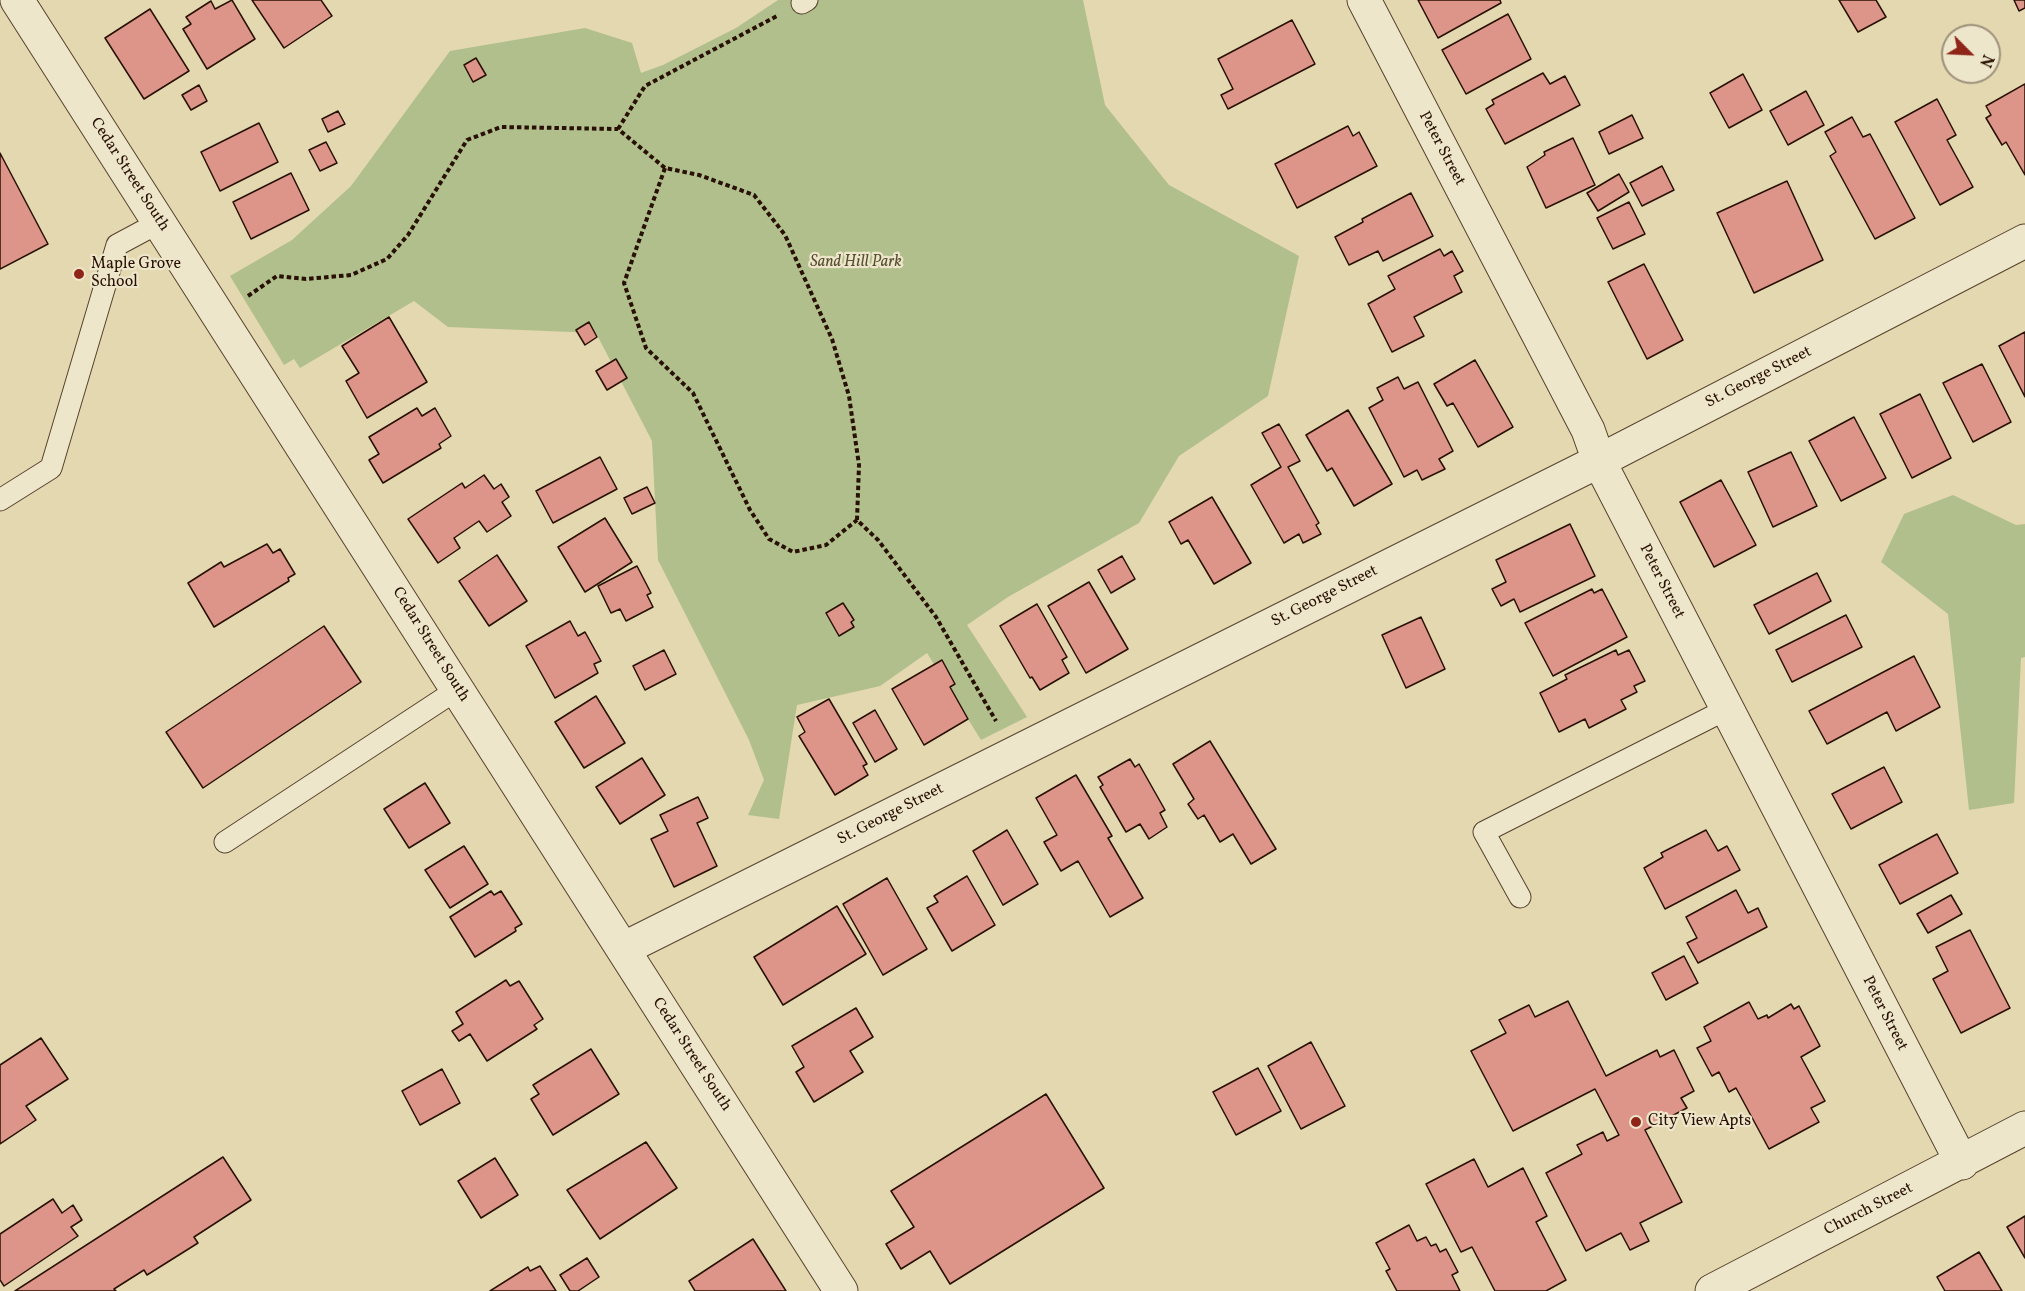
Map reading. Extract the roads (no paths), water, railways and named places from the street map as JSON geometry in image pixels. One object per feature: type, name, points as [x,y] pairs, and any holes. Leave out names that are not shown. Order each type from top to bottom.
[{"type":"street","name":"Cedar Street South","points":[[16,0],[219,314],[841,1291]]},
{"type":"street","name":"Peter Street","points":[[1364,0],[1588,430],[1599,461],[1962,1163]]},
{"type":"street","name":"St. George Street","points":[[623,950],[1599,461],[2025,241]]},
{"type":"street","name":"Church Street","points":[[1712,1291],[1962,1163],[2025,1128]]},
{"type":"lane","points":[[0,500],[51,468],[117,245],[160,222]]},
{"type":"lane","points":[[225,842],[458,689]]},
{"type":"lane","points":[[1520,897],[1484,832],[1727,709]]},
{"type":"place","name":"Maple Grove School","points":[[79,274]]},
{"type":"place","name":"City View Apts","points":[[1636,1122]]},
{"type":"park label","name":"Sand Hill Park","points":[[856,263]]}]
